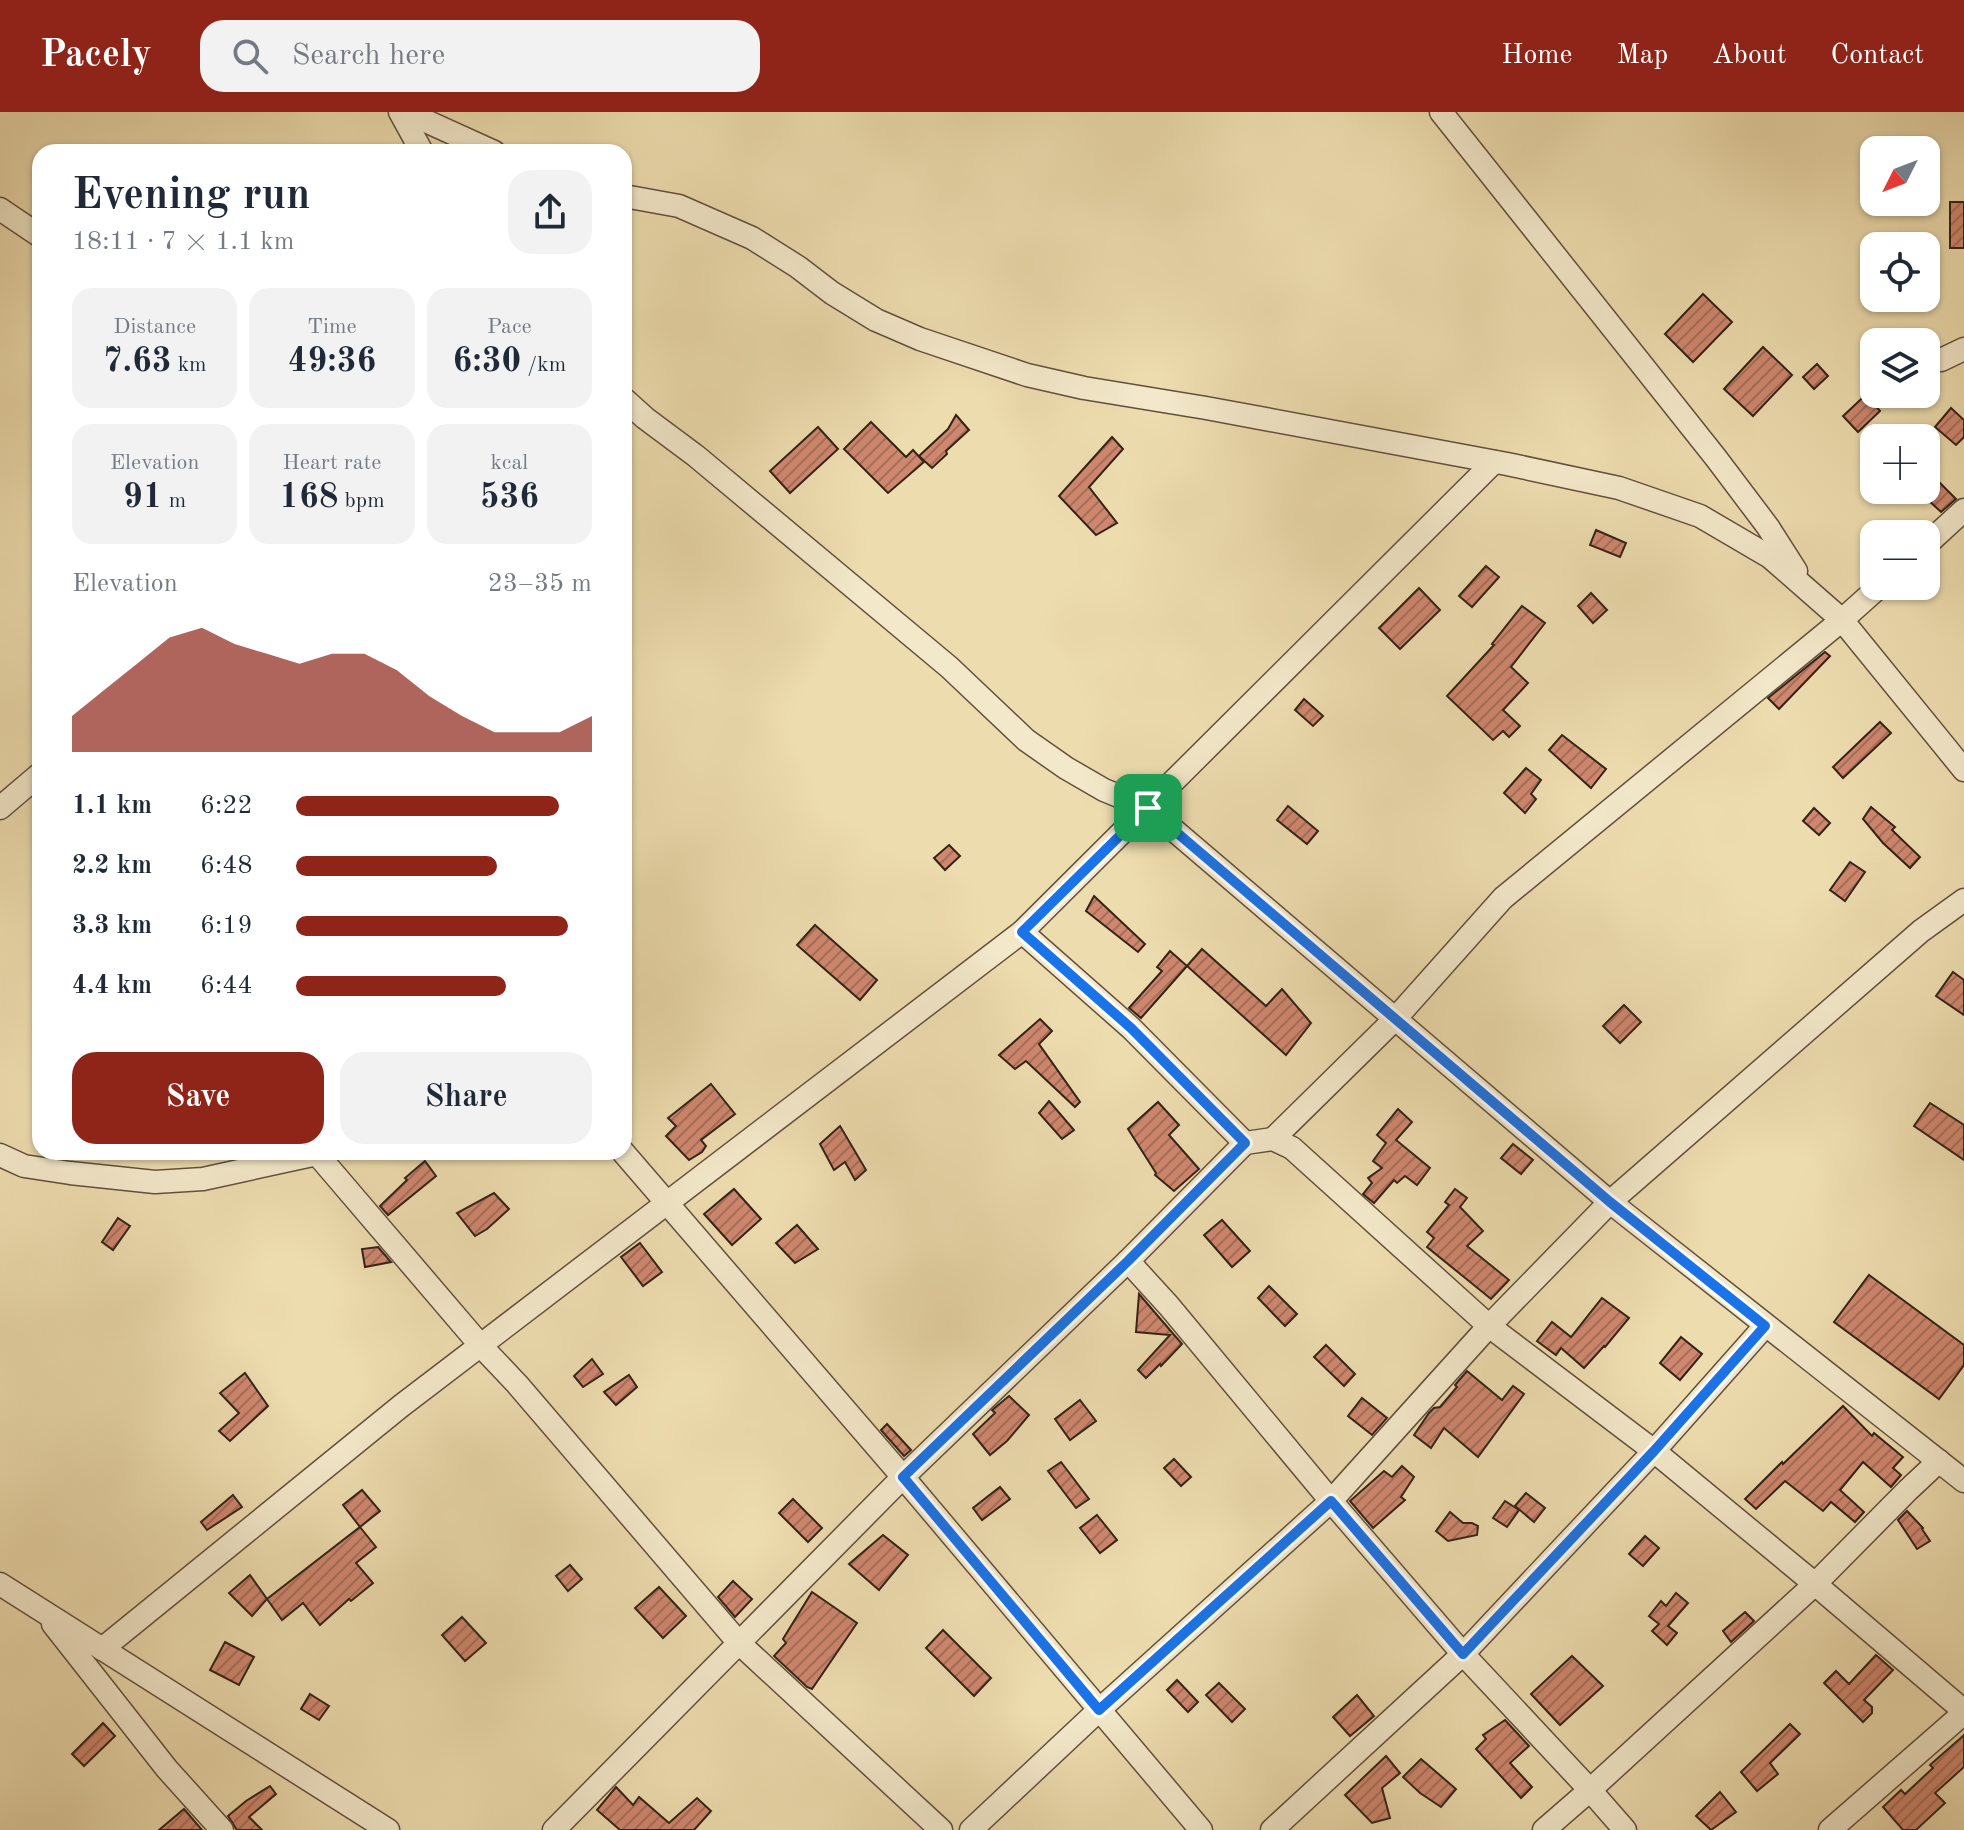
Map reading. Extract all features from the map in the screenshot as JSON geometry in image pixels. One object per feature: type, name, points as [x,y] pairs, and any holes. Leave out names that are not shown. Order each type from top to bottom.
[{"type":"street","points":[[403,112],[418,144]]},
{"type":"street","points":[[403,112],[476,144]]},
{"type":"street","points":[[1441,112],[1716,458],[1768,527],[1807,589]]},
{"type":"street","points":[[632,197],[679,206],[752,238],[876,320],[920,339],[1027,375],[1619,488],[1700,516],[1770,557],[1842,620],[1964,770]]},
{"type":"street","points":[[0,209],[32,231]]},
{"type":"street","points":[[1941,360],[1964,349]]},
{"type":"street","points":[[632,406],[949,667],[1026,740],[1091,783],[1148,808],[1610,1202],[1964,1481]]},
{"type":"street","points":[[102,1649],[401,1406],[1022,932],[1494,462]]},
{"type":"street","points":[[1940,532],[1964,510]]},
{"type":"street","points":[[1273,1139],[1395,1019],[1503,898],[1864,600]]},
{"type":"street","points":[[0,808],[32,781]]},
{"type":"street","points":[[980,1827],[1099,1710],[1331,1501],[1489,1326],[1610,1202],[1921,931],[1964,900]]},
{"type":"street","points":[[1022,932],[1131,1028],[1245,1143]]},
{"type":"street","points":[[554,1830],[903,1477],[1128,1261],[1245,1143],[1273,1139],[1292,1148],[1489,1326],[1654,1451],[1964,1712],[1830,1830]]},
{"type":"street","points":[[0,1155],[24,1166],[155,1182],[203,1179],[286,1160]]},
{"type":"street","points":[[322,1160],[739,1643],[941,1830]]},
{"type":"street","points":[[630,1160],[1201,1830]]},
{"type":"street","points":[[1128,1261],[1463,1654],[1625,1830]]},
{"type":"street","points":[[1272,1830],[1463,1654],[1654,1451],[1765,1326]]},
{"type":"street","points":[[1544,1830],[1815,1584],[1939,1461]]},
{"type":"street","points":[[0,1584],[388,1830]]},
{"type":"street","points":[[44,1611],[167,1769],[222,1830]]},
{"type":"building","points":[[1950,202],[1964,202],[1964,248],[1950,248]]},
{"type":"building","points":[[1703,294],[1732,322],[1693,362],[1665,334]]},
{"type":"building","points":[[1763,347],[1792,375],[1753,416],[1724,389]]},
{"type":"building","points":[[1817,364],[1828,376],[1814,389],[1803,377]]},
{"type":"building","points":[[1860,400],[1860,408],[1877,408],[1880,411],[1866,424],[1860,424],[1858,432],[1843,416]]},
{"type":"building","points":[[1951,408],[1964,420],[1964,437],[1956,445],[1940,431],[1938,424]]},
{"type":"building","points":[[956,415],[969,430],[932,468],[919,456],[948,429]]},
{"type":"building","points":[[871,422],[906,457],[913,450],[924,462],[888,493],[844,449]]},
{"type":"building","points":[[818,427],[838,449],[790,493],[770,471]]},
{"type":"building","points":[[1112,437],[1123,449],[1089,487],[1117,523],[1096,535],[1059,496]]},
{"type":"building","points":[[1940,483],[1956,499],[1941,512],[1932,504],[1940,504]]},
{"type":"building","points":[[1596,530],[1626,543],[1620,557],[1590,545]]},
{"type":"building","points":[[1486,566],[1499,577],[1472,607],[1459,596]]},
{"type":"building","points":[[1419,588],[1440,610],[1400,649],[1379,628]]},
{"type":"building","points":[[1591,593],[1607,610],[1593,623],[1578,606]]},
{"type":"building","points":[[1522,606],[1545,623],[1511,667],[1528,683],[1503,710],[1520,726],[1509,737],[1503,731],[1493,740],[1447,696],[1494,645]]},
{"type":"building","points":[[1825,652],[1830,656],[1779,709],[1768,698]]},
{"type":"building","points":[[1304,699],[1323,716],[1313,726],[1295,710]]},
{"type":"building","points":[[1880,722],[1891,733],[1843,778],[1833,767]]},
{"type":"building","points":[[1562,735],[1606,769],[1591,788],[1549,750]]},
{"type":"building","points":[[1526,768],[1541,780],[1531,794],[1536,799],[1525,813],[1504,793]]},
{"type":"building","points":[[1288,806],[1318,831],[1307,844],[1277,820]]},
{"type":"building","points":[[1871,807],[1895,827],[1892,830],[1920,857],[1910,868],[1863,819]]},
{"type":"building","points":[[1814,808],[1830,823],[1819,835],[1803,821]]},
{"type":"building","points":[[949,845],[960,856],[945,870],[934,858]]},
{"type":"building","points":[[1850,862],[1865,872],[1845,901],[1830,890]]},
{"type":"building","points":[[1094,896],[1145,944],[1138,952],[1086,911]]},
{"type":"building","points":[[815,925],[877,980],[860,1000],[797,945]]},
{"type":"building","points":[[1202,949],[1266,1006],[1282,989],[1311,1023],[1286,1055],[1187,966]]},
{"type":"building","points":[[1170,951],[1187,966],[1141,1018],[1129,1008],[1162,971],[1157,967]]},
{"type":"building","points":[[1953,972],[1964,980],[1964,1015],[1936,996]]},
{"type":"building","points":[[1624,1005],[1641,1022],[1620,1043],[1603,1026]]},
{"type":"building","points":[[1040,1019],[1052,1031],[1039,1044],[1080,1102],[1075,1107],[1026,1061],[1015,1069],[999,1055]]},
{"type":"building","points":[[711,1084],[735,1114],[701,1140],[706,1146],[689,1160],[666,1136],[676,1126],[668,1118]]},
{"type":"building","points":[[1049,1101],[1074,1130],[1062,1139],[1039,1113]]},
{"type":"building","points":[[1158,1102],[1179,1125],[1169,1135],[1199,1169],[1174,1191],[1155,1175],[1128,1129]]},
{"type":"building","points":[[1930,1103],[1964,1125],[1964,1160],[1914,1126]]},
{"type":"building","points":[[1398,1109],[1412,1122],[1396,1140],[1430,1168],[1417,1185],[1405,1176],[1397,1183],[1394,1180],[1374,1203],[1363,1194],[1372,1183],[1368,1178],[1382,1168],[1373,1161],[1386,1143],[1377,1135]]},
{"type":"building","points":[[840,1126],[866,1170],[855,1180],[845,1162],[834,1170],[820,1144]]},
{"type":"building","points":[[1513,1144],[1533,1160],[1521,1174],[1501,1158]]},
{"type":"building","points":[[425,1161],[436,1176],[388,1215],[380,1206]]},
{"type":"building","points":[[734,1189],[761,1219],[732,1245],[704,1214]]},
{"type":"building","points":[[1455,1189],[1467,1198],[1460,1207],[1483,1231],[1467,1246],[1509,1280],[1491,1299],[1427,1247],[1434,1238],[1427,1232],[1449,1205],[1445,1202]]},
{"type":"building","points":[[494,1193],[509,1209],[475,1236],[457,1213]]},
{"type":"building","points":[[118,1218],[130,1226],[113,1250],[102,1242]]},
{"type":"building","points":[[1222,1220],[1250,1251],[1232,1267],[1204,1235]]},
{"type":"building","points":[[797,1225],[818,1249],[795,1263],[776,1243]]},
{"type":"building","points":[[640,1243],[662,1272],[643,1286],[621,1257]]},
{"type":"building","points":[[378,1247],[391,1262],[365,1267],[362,1249]]},
{"type":"building","points":[[1869,1275],[1964,1345],[1964,1365],[1939,1399],[1834,1322]]},
{"type":"building","points":[[1269,1286],[1297,1314],[1285,1326],[1258,1298]]},
{"type":"building","points":[[1139,1294],[1182,1344],[1146,1378],[1138,1370],[1170,1335],[1136,1332]]},
{"type":"building","points":[[1602,1298],[1629,1318],[1584,1368],[1561,1348],[1556,1355],[1537,1341],[1552,1322],[1571,1337]]},
{"type":"building","points":[[1681,1337],[1702,1354],[1680,1380],[1660,1363]]},
{"type":"building","points":[[1326,1345],[1355,1374],[1344,1386],[1314,1357]]},
{"type":"building","points":[[592,1359],[603,1374],[583,1387],[574,1376]]},
{"type":"building","points":[[1467,1371],[1502,1400],[1513,1386],[1524,1394],[1478,1457],[1444,1428],[1431,1448],[1414,1435],[1429,1413],[1440,1407],[1457,1387],[1455,1385]]},
{"type":"building","points":[[245,1373],[268,1406],[230,1441],[219,1431],[239,1413],[220,1393]]},
{"type":"building","points":[[629,1375],[637,1387],[616,1405],[604,1392]]},
{"type":"building","points":[[1009,1396],[1029,1415],[990,1455],[973,1434],[995,1413],[992,1410]]},
{"type":"building","points":[[1362,1398],[1387,1418],[1372,1435],[1348,1416]]},
{"type":"building","points":[[1080,1400],[1096,1421],[1070,1440],[1055,1419]]},
{"type":"building","points":[[1843,1406],[1872,1436],[1874,1433],[1903,1457],[1893,1468],[1901,1475],[1891,1487],[1863,1462],[1840,1490],[1864,1512],[1855,1522],[1831,1502],[1823,1511],[1785,1481],[1756,1509],[1745,1499],[1782,1462]]},
{"type":"building","points":[[887,1424],[911,1450],[904,1456],[881,1430]]},
{"type":"building","points":[[1174,1459],[1191,1477],[1181,1486],[1164,1468]]},
{"type":"building","points":[[1061,1462],[1089,1499],[1076,1508],[1048,1471]]},
{"type":"building","points":[[1402,1466],[1414,1477],[1401,1497],[1405,1500],[1373,1528],[1350,1501],[1384,1471],[1392,1477]]},
{"type":"building","points":[[1000,1487],[1010,1499],[982,1520],[973,1508]]},
{"type":"building","points":[[362,1490],[380,1511],[360,1527],[343,1505]]},
{"type":"building","points":[[1526,1493],[1545,1508],[1534,1522],[1515,1506]]},
{"type":"building","points":[[233,1495],[242,1507],[207,1530],[201,1522]]},
{"type":"building","points":[[793,1499],[822,1528],[808,1542],[779,1513]]},
{"type":"building","points":[[1505,1501],[1519,1510],[1507,1527],[1493,1518]]},
{"type":"building","points":[[1907,1511],[1930,1541],[1917,1549],[1898,1520]]},
{"type":"building","points":[[1450,1512],[1463,1523],[1478,1526],[1477,1535],[1448,1541],[1436,1531]]},
{"type":"building","points":[[1097,1515],[1117,1540],[1100,1553],[1080,1528]]},
{"type":"building","points":[[360,1527],[376,1547],[356,1563],[373,1583],[320,1625],[303,1603],[282,1620],[267,1599]]},
{"type":"building","points":[[883,1535],[908,1555],[879,1590],[849,1564]]},
{"type":"building","points":[[1645,1536],[1659,1548],[1643,1566],[1629,1554]]},
{"type":"building","points":[[570,1565],[582,1579],[568,1591],[556,1576]]},
{"type":"building","points":[[250,1575],[267,1599],[252,1616],[229,1593]]},
{"type":"building","points":[[733,1581],[752,1599],[735,1617],[718,1597]]},
{"type":"building","points":[[659,1587],[686,1616],[663,1638],[635,1608]]},
{"type":"building","points":[[812,1592],[857,1623],[812,1689],[774,1656],[786,1643],[783,1639]]},
{"type":"building","points":[[1676,1593],[1688,1603],[1668,1626],[1677,1633],[1667,1645],[1652,1631],[1659,1624],[1649,1616],[1661,1601],[1666,1606]]},
{"type":"building","points":[[1745,1612],[1754,1621],[1731,1642],[1723,1631]]},
{"type":"building","points":[[462,1617],[486,1643],[465,1661],[442,1635]]},
{"type":"building","points":[[943,1630],[991,1678],[974,1696],[926,1648]]},
{"type":"building","points":[[225,1642],[254,1657],[239,1685],[210,1670]]},
{"type":"building","points":[[1876,1655],[1893,1670],[1864,1700],[1872,1707],[1872,1713],[1863,1722],[1824,1683],[1836,1671],[1849,1684]]},
{"type":"building","points":[[1572,1656],[1603,1686],[1560,1725],[1531,1694]]},
{"type":"building","points":[[1177,1680],[1198,1702],[1188,1712],[1167,1690]]},
{"type":"building","points":[[1219,1683],[1245,1709],[1232,1722],[1206,1695]]},
{"type":"building","points":[[310,1694],[329,1706],[319,1720],[301,1709]]},
{"type":"building","points":[[1357,1695],[1374,1716],[1350,1736],[1333,1717]]},
{"type":"building","points":[[1505,1720],[1529,1746],[1510,1763],[1532,1787],[1521,1798],[1476,1749],[1486,1739],[1483,1735]]},
{"type":"building","points":[[103,1723],[115,1736],[84,1766],[72,1754]]},
{"type":"building","points":[[1790,1724],[1800,1734],[1770,1763],[1778,1774],[1757,1791],[1741,1772]]},
{"type":"building","points":[[1964,1735],[1964,1767],[1935,1793],[1945,1803],[1916,1830],[1903,1830],[1883,1807],[1901,1790],[1905,1794],[1933,1768],[1930,1765]]},
{"type":"building","points":[[1386,1756],[1400,1773],[1382,1788],[1390,1818],[1372,1823],[1345,1795]]},
{"type":"building","points":[[1421,1759],[1456,1789],[1441,1807],[1403,1777]]},
{"type":"building","points":[[270,1786],[276,1794],[249,1817],[262,1830],[237,1830],[228,1816]]},
{"type":"building","points":[[616,1787],[633,1805],[639,1797],[669,1823],[697,1798],[711,1811],[694,1830],[620,1830],[597,1810]]},
{"type":"building","points":[[1720,1792],[1736,1812],[1711,1830],[1696,1816]]},
{"type":"building","points":[[184,1809],[202,1830],[159,1830]]},
{"type":"route","points":[[1148,808],[1610,1202],[1765,1326],[1654,1451],[1463,1654],[1331,1501],[1099,1710],[903,1477],[1128,1261],[1245,1143],[1131,1028],[1022,932],[1148,808]]}]
